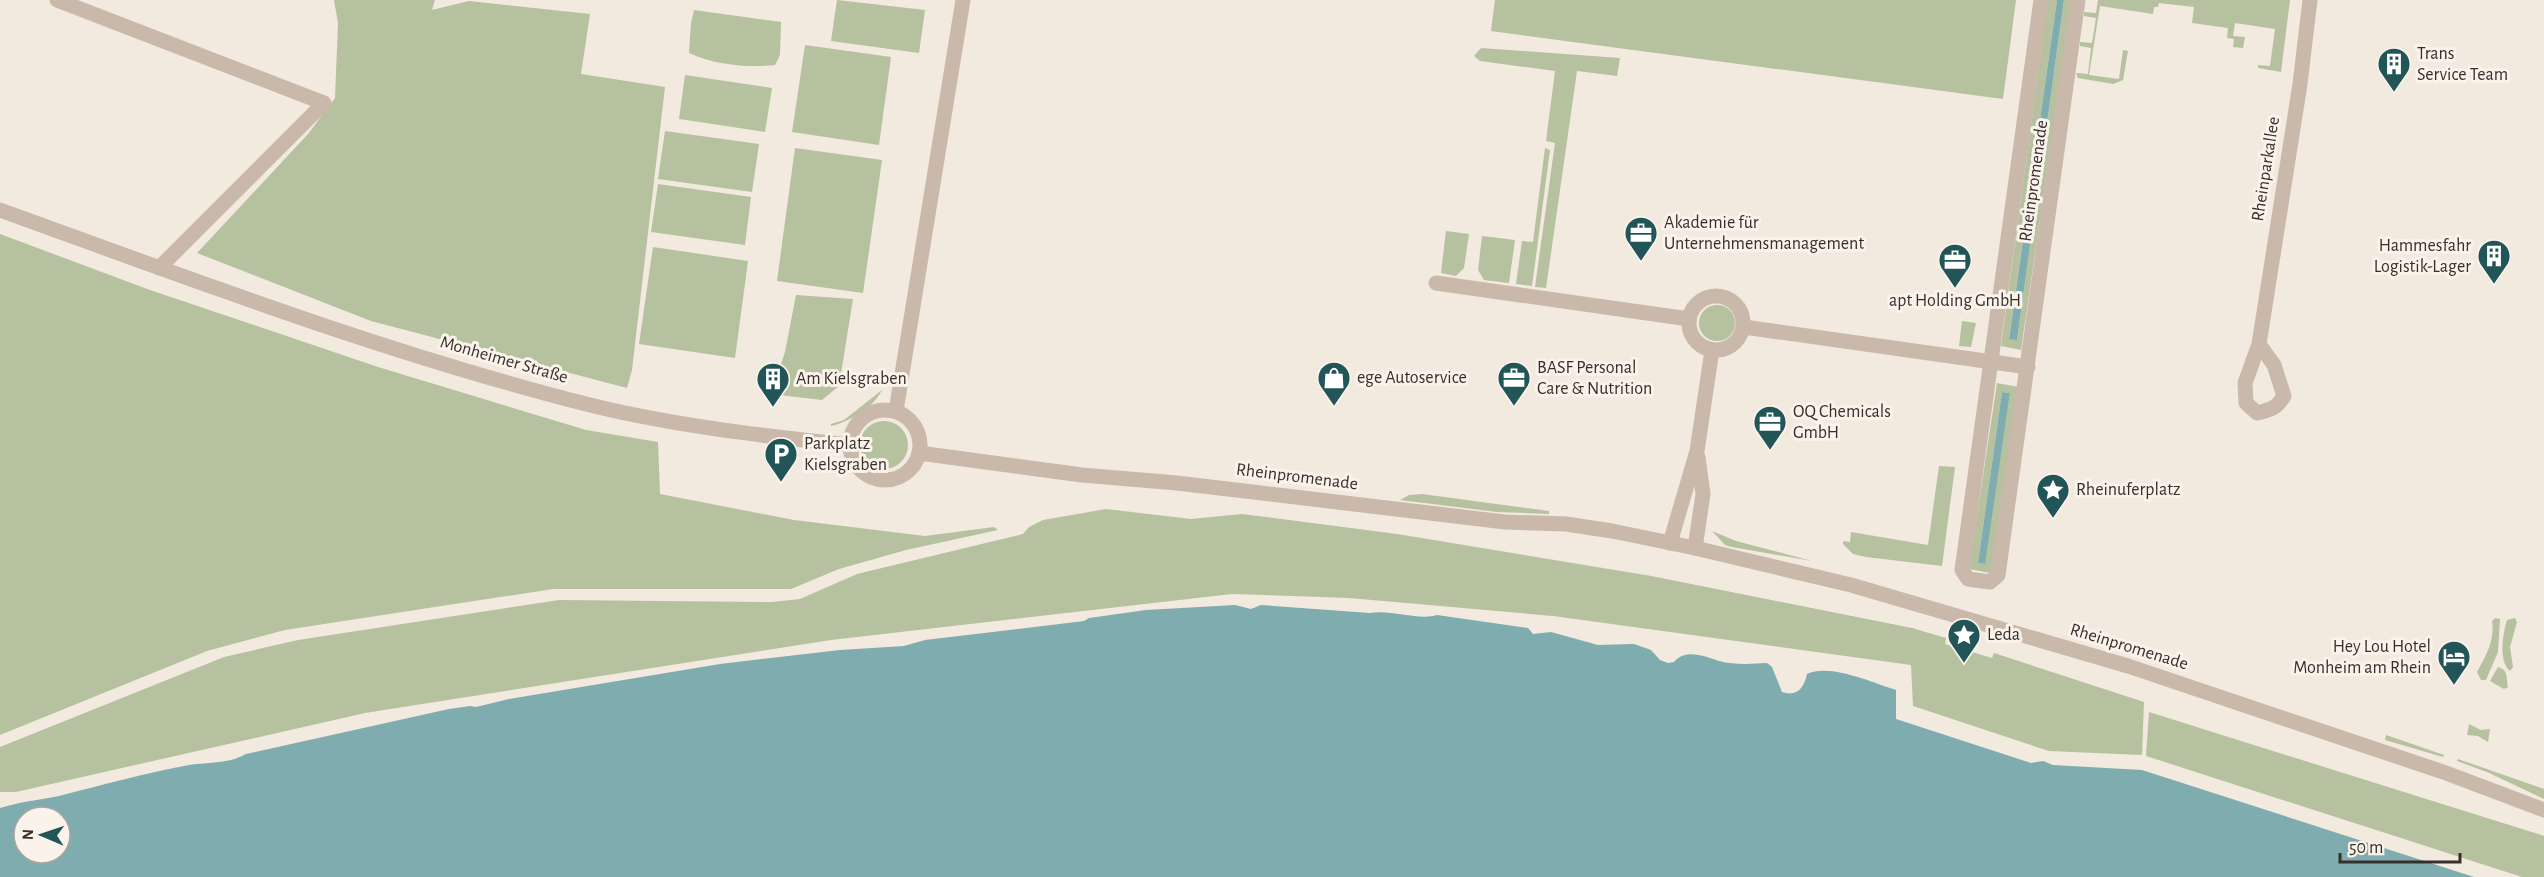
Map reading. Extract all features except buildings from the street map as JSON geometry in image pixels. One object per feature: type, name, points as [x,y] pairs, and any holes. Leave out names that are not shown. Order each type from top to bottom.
[{"type":"street","points":[[57,0],[324,103],[159,268]]},
{"type":"street","points":[[896,411],[963,0]]},
{"type":"street","name":"Rheinpromenade","points":[[2041,0],[1962,570],[1968,579],[1990,582],[1998,575],[2078,0]]},
{"type":"street","name":"Rheinparkallee","points":[[2259,344],[2300,84],[2310,0]]},
{"type":"street","name":"Monheimer Straße","points":[[0,210],[372,343],[595,406],[706,426],[849,446]]},
{"type":"street","points":[[1436,283],[1689,319]]},
{"type":"street","points":[[1719,296],[1727,298],[1740,309],[1744,327],[1736,342],[1729,347],[1712,350],[1697,343],[1692,336],[1689,319],[1695,305],[1702,300],[1719,296]]},
{"type":"street","points":[[1744,327],[2028,367]]},
{"type":"street","points":[[1670,543],[1697,451],[1712,350]]},
{"type":"street","points":[[883,410],[896,411],[907,417],[916,428],[920,440],[915,463],[899,478],[888,481],[865,476],[851,457],[849,446],[852,432],[859,421],[870,413],[883,410]]},
{"type":"street","points":[[1695,548],[1703,494],[1697,451]]},
{"type":"street","name":"Rheinpromenade","points":[[919,453],[1094,476],[1177,483],[1505,522],[1566,524],[1695,548],[1851,585],[2128,666],[2436,770],[2544,810]]},
{"type":"green space","points":[[334,0],[435,0],[432,10],[469,1],[590,14],[581,74],[665,87],[632,370],[627,388],[371,321],[197,253],[308,134],[335,98],[338,23]]},
{"type":"green space","points":[[837,0],[925,10],[919,53],[831,41]]},
{"type":"green space","points":[[1495,0],[2016,0],[2003,99],[1491,31]]},
{"type":"green space","points":[[2048,0],[2057,0],[2009,338],[2017,340],[2064,0],[2072,0],[2021,350],[2001,346]]},
{"type":"green space","points":[[2098,0],[2290,0],[2281,72],[2258,68],[2258,65],[2270,66],[2275,29],[2235,23],[2233,36],[2245,37],[2243,48],[2233,47],[2234,39],[2227,38],[2228,28],[2192,23],[2194,7],[2159,3],[2158,7],[2154,7],[2153,14],[2100,6],[2089,75],[2119,79],[2123,50],[2128,51],[2123,80],[2113,84],[2078,78],[2076,73],[2088,74],[2091,48],[2080,46],[2080,42],[2092,43],[2096,18],[2084,16],[2084,12],[2096,13]]},
{"type":"green space","points":[[694,10],[781,22],[780,55],[775,65],[731,65],[689,53]]},
{"type":"green space","points":[[805,45],[891,57],[879,145],[792,132]]},
{"type":"green space","points":[[1481,48],[1620,58],[1617,76],[1577,71],[1546,288],[1535,287],[1555,143],[1546,141],[1555,71],[1480,61],[1474,56]]},
{"type":"green space","points":[[685,75],[772,88],[765,132],[679,119]]},
{"type":"green space","points":[[665,131],[759,144],[752,192],[658,179]]},
{"type":"green space","points":[[795,148],[882,160],[863,293],[777,281]]},
{"type":"green space","points":[[1545,148],[1550,150],[1532,286],[1516,284],[1522,241],[1533,242]]},
{"type":"green space","points":[[658,184],[751,197],[745,245],[651,232]]},
{"type":"green space","points":[[1446,231],[1469,234],[1464,268],[1456,276],[1441,273]]},
{"type":"green space","points":[[0,234],[150,290],[378,367],[586,430],[658,442],[660,494],[794,520],[925,536],[994,527],[998,530],[906,550],[839,569],[791,589],[553,589],[285,630],[207,651],[0,735]]},
{"type":"green space","points":[[1482,236],[1515,240],[1509,283],[1484,280],[1478,270]]},
{"type":"green space","points":[[653,247],[748,261],[735,358],[639,344]]},
{"type":"green space","points":[[796,295],[853,299],[839,386],[822,400],[771,394],[785,352]]},
{"type":"green space","points":[[1717,305],[1730,310],[1735,323],[1730,336],[1717,341],[1704,336],[1699,323],[1704,310]]},
{"type":"green space","points":[[1962,321],[1976,323],[1971,347],[1959,346]]},
{"type":"green space","points":[[1997,383],[2018,387],[1992,571],[1990,573],[1969,569]],"holes":[[[2002,392],[2010,393],[1984,564],[1978,563]]]},
{"type":"green space","points":[[882,390],[873,403],[860,413],[831,426],[831,424],[844,420]]},
{"type":"green space","points":[[879,421],[889,421],[901,428],[908,440],[908,450],[901,462],[889,469],[879,469],[864,458],[860,450],[860,440],[871,425]]},
{"type":"green space","points":[[1939,466],[1955,467],[1942,566],[1866,557],[1853,554],[1843,544],[1843,541],[1850,542],[1851,532],[1928,545]]},
{"type":"green space","points":[[1422,494],[1549,511],[1549,514],[1497,512],[1400,500],[1409,495]]},
{"type":"green space","points":[[1106,509],[1191,519],[1242,514],[1397,534],[1651,576],[1912,628],[1946,638],[1945,644],[1992,658],[1994,653],[2144,702],[2142,755],[2049,751],[1913,706],[1911,665],[1553,616],[1349,598],[1232,594],[831,640],[365,713],[16,792],[0,792],[0,747],[224,657],[298,640],[559,600],[772,602],[800,599],[857,574],[1023,534],[1029,527],[1043,520]]},
{"type":"green space","points":[[1712,531],[1736,541],[1812,561],[1725,545]]},
{"type":"green space","points":[[2495,618],[2500,619],[2498,652],[2486,680],[2481,680],[2477,672],[2489,648],[2492,621]]},
{"type":"green space","points":[[2515,618],[2517,622],[2510,647],[2513,667],[2510,671],[2504,661],[2503,639],[2507,620]]},
{"type":"green space","points":[[2498,667],[2504,670],[2506,675],[2508,687],[2504,689],[2490,681]]},
{"type":"green space","points":[[2149,712],[2544,836],[2544,877],[2522,877],[2146,756]]},
{"type":"green space","points":[[2469,724],[2481,730],[2490,729],[2488,742],[2478,736],[2467,735]]},
{"type":"green space","points":[[2386,735],[2444,755],[2443,757],[2385,740]]},
{"type":"green space","points":[[2458,759],[2544,789],[2544,799],[2487,772],[2457,761]]},
{"type":"water","points":[[2057,0],[2064,0],[2017,340],[2009,339]]},
{"type":"water","points":[[2002,392],[2010,393],[1985,564],[1978,563]]},
{"type":"water","points":[[1235,605],[1251,609],[1261,605],[1370,613],[1387,612],[1422,617],[1437,615],[1528,628],[1533,634],[1551,632],[1598,645],[1634,644],[1651,650],[1660,660],[1668,663],[1689,654],[1702,655],[1730,663],[1767,663],[1772,667],[1782,692],[1787,693],[1799,690],[1807,674],[1816,671],[1839,672],[1896,690],[1896,719],[2031,763],[2043,761],[2053,765],[2142,770],[2474,877],[0,877],[0,808],[14,804],[59,796],[173,768],[226,761],[246,754],[449,709],[476,707],[509,699],[720,664],[840,650],[904,646],[925,640],[1084,621],[1089,618],[1146,610]]},
{"type":"place","name":"Trans Service Team","points":[[2394,93]]},
{"type":"place","name":"Akademie für Unternehmensmanagement","points":[[1641,262]]},
{"type":"place","name":"Hammesfahr Logistik-Lager","points":[[2494,285]]},
{"type":"place","name":"apt Holding GmbH","points":[[1955,289]]},
{"type":"place","name":"ege Autoservice","points":[[1334,407]]},
{"type":"place","name":"BASF Personal Care & Nutrition","points":[[1514,407]]},
{"type":"place","name":"Am Kielsgraben","points":[[773,408]]},
{"type":"place","name":"OQ Chemicals GmbH","points":[[1770,451]]},
{"type":"place","name":"Parkplatz Kielsgraben","points":[[781,483]]},
{"type":"place","name":"Rheinuferplatz","points":[[2053,519]]},
{"type":"place","name":"Leda","points":[[1964,664]]},
{"type":"place","name":"Hey Lou Hotel Monheim am Rhein","points":[[2454,686]]}]
